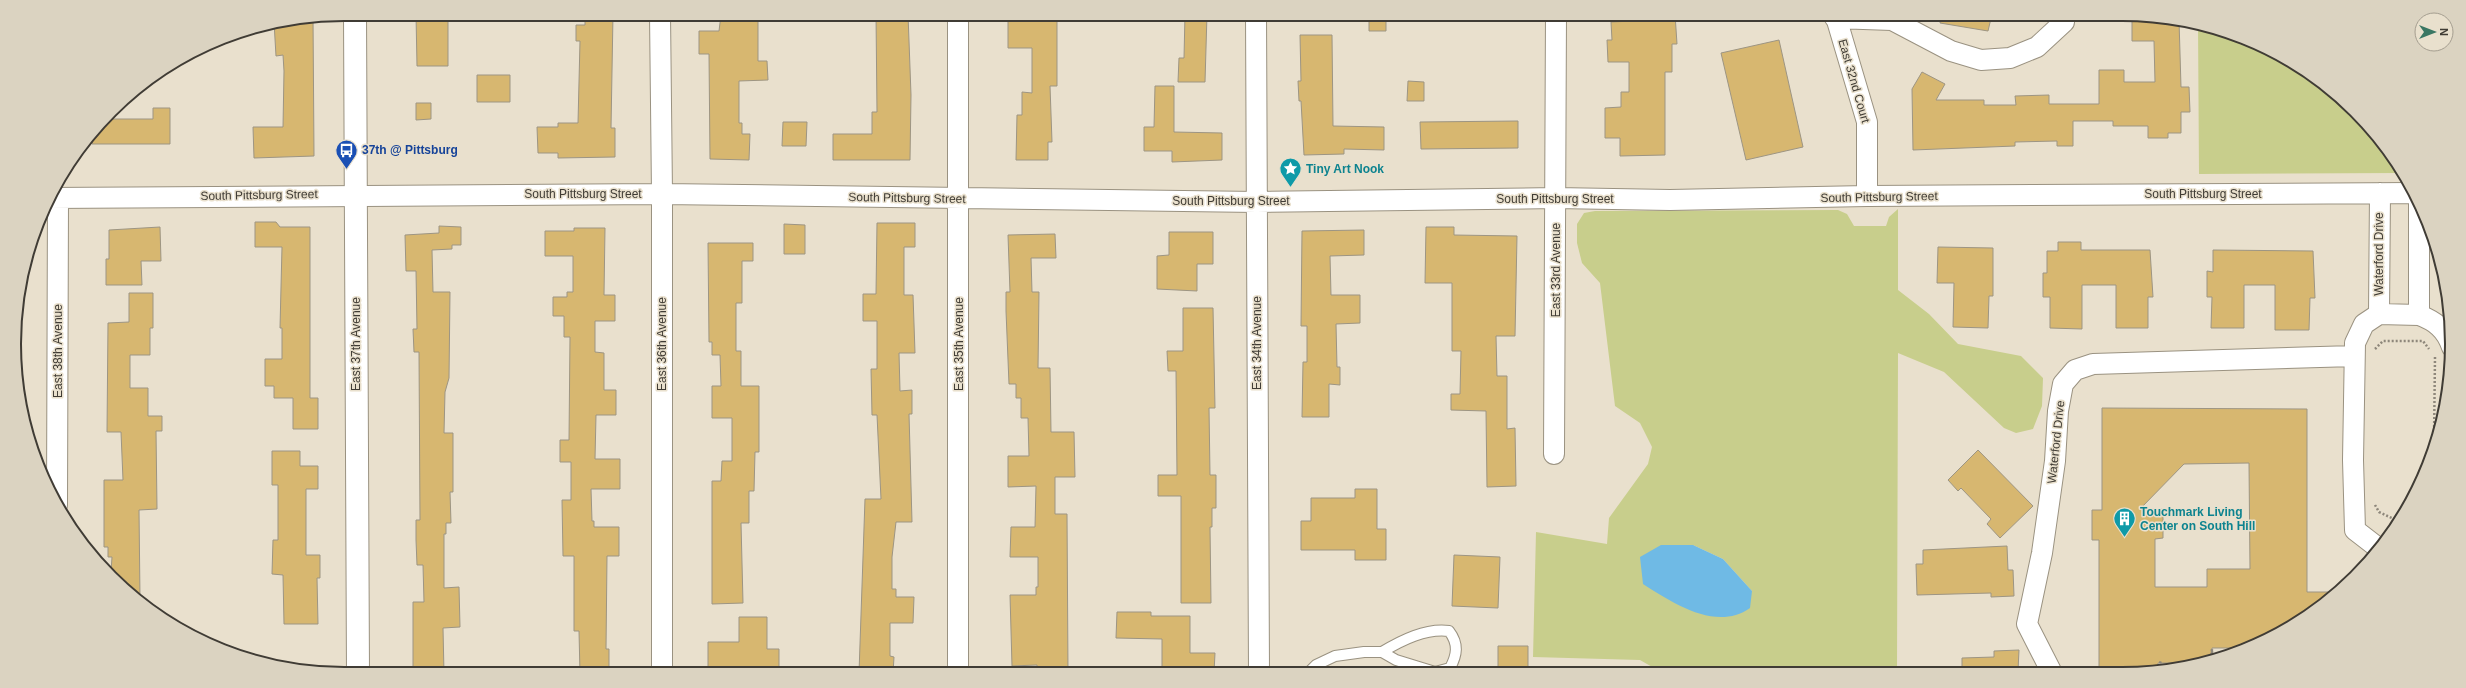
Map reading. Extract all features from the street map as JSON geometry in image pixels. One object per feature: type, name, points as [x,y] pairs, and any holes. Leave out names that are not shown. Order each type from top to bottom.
[{"type":"street","name":"East 37th Avenue","points":[[355,21],[354,194],[358,667]]},
{"type":"street","name":"East 36th Avenue","points":[[660,21],[662,194],[662,667]]},
{"type":"street","name":"East 35th Avenue","points":[[958,21],[960,198],[958,667]]},
{"type":"street","name":"East 34th Avenue","points":[[1256,21],[1259,667]]},
{"type":"street","name":"East 33rd Avenue","points":[[1554,454],[1556,21]]},
{"type":"street","name":"East 32nd Court","points":[[1837,21],[1867,122],[1867,196]]},
{"type":"street","points":[[1894,21],[1951,51],[1981,60],[2010,58],[2037,47],[2064,22]]},
{"type":"street","name":"Waterford Drive","points":[[2379,314],[2380,193]]},
{"type":"street","name":"South Pittsburg Street","points":[[56,197],[354,194],[662,194],[1257,202],[1556,198],[1670,200],[1867,196],[2408,193]]},
{"type":"street","name":"East 38th Avenue","points":[[52,205],[57,492]]},
{"type":"street","points":[[2419,218],[2419,315]]},
{"type":"street","points":[[2375,545],[2355,530],[2355,342],[2364,324],[2379,314],[2419,315],[2434,321],[2444,332]]},
{"type":"street","name":"Waterford Drive","points":[[2048,667],[2027,624],[2042,553],[2055,460],[2058,410],[2063,384],[2075,370],[2093,364],[2354,356]]},
{"type":"lane","points":[[1314,667],[1335,656],[1382,652],[1396,643],[1435,629],[1449,631],[1456,640],[1456,657],[1451,667]]},
{"type":"lane","points":[[1382,652],[1396,660],[1419,667]]},
{"type":"path","points":[[2383,340],[2423,341],[2436,356],[2434,427]]},
{"type":"path","points":[[2211,654],[2212,649],[2212,654]]},
{"type":"path","points":[[2160,664],[2161,660]]},
{"type":"green space","points":[[2198,30],[2226,38],[2265,54],[2284,64],[2319,88],[2335,101],[2365,131],[2396,173],[2199,174]]},
{"type":"green space","points":[[1898,209],[1898,290],[1929,314],[1958,344],[2021,356],[2043,378],[2042,406],[2033,429],[2016,433],[2004,428],[1944,372],[1898,353],[1897,667],[1652,667],[1640,660],[1533,657],[1536,532],[1607,544],[1609,518],[1648,464],[1652,447],[1640,423],[1615,406],[1600,283],[1582,263],[1577,243],[1577,224],[1584,213],[1595,211],[1838,210],[1847,214],[1854,226],[1886,226],[1889,217]],"holes":[[[1693,545],[1723,559],[1752,591]]]},
{"type":"water","points":[[1661,545],[1693,545],[1723,559],[1752,591],[1750,608],[1737,615],[1723,617],[1709,616],[1681,606],[1643,584],[1640,557]]},
{"type":"building","points":[[416,21],[448,21],[448,66],[417,66]]},
{"type":"building","points":[[585,21],[613,21],[611,128],[615,128],[615,157],[558,158],[558,153],[538,153],[537,127],[558,127],[558,123],[578,123],[580,41],[576,41],[576,25],[585,25]]},
{"type":"building","points":[[720,21],[758,21],[758,61],[767,61],[768,80],[739,81],[739,123],[742,123],[742,134],[750,134],[749,160],[710,159],[709,54],[699,54],[699,31],[719,31]]},
{"type":"building","points":[[876,21],[908,21],[911,95],[910,160],[833,160],[833,134],[872,134],[872,112],[877,112]]},
{"type":"building","points":[[1008,21],[1057,21],[1057,86],[1050,86],[1052,142],[1048,142],[1048,160],[1016,160],[1017,115],[1022,115],[1022,92],[1032,93],[1032,48],[1008,48]]},
{"type":"building","points":[[1185,21],[1207,21],[1205,82],[1178,82],[1179,58],[1184,58]]},
{"type":"building","points":[[1369,21],[1386,21],[1386,31],[1369,31]]},
{"type":"building","points":[[1675,21],[1677,44],[1672,44],[1672,72],[1665,72],[1665,155],[1620,156],[1620,138],[1605,138],[1605,108],[1621,107],[1621,92],[1629,92],[1629,62],[1608,62],[1607,40],[1612,40],[1611,22]]},
{"type":"building","points":[[1940,21],[1990,21],[1988,31],[1940,23]]},
{"type":"building","points":[[2132,21],[2179,26],[2181,87],[2189,87],[2190,112],[2181,112],[2181,133],[2168,133],[2168,138],[2148,138],[2148,126],[2113,126],[2113,121],[2073,121],[2073,146],[2057,146],[2057,141],[2015,142],[2015,146],[1913,150],[1912,89],[1922,72],[1945,84],[1936,100],[1984,100],[1984,105],[2016,105],[2015,96],[2049,95],[2049,104],[2099,104],[2099,70],[2124,70],[2124,82],[2155,82],[2154,41],[2132,41]]},
{"type":"building","points":[[313,23],[314,156],[254,158],[253,127],[283,127],[283,55],[276,56],[274,29]]},
{"type":"building","points":[[1300,35],[1332,35],[1333,126],[1384,127],[1384,150],[1344,149],[1344,154],[1304,155],[1301,101],[1299,101],[1298,81],[1301,81]]},
{"type":"building","points":[[1779,40],[1803,147],[1746,160],[1721,53]]},
{"type":"building","points":[[477,75],[510,75],[510,102],[477,102]]},
{"type":"building","points":[[1408,81],[1424,82],[1424,101],[1407,101]]},
{"type":"building","points":[[1155,86],[1174,86],[1174,132],[1222,133],[1222,160],[1172,162],[1172,151],[1144,151],[1144,127],[1154,127]]},
{"type":"building","points":[[416,103],[431,103],[431,119],[416,120]]},
{"type":"building","points":[[153,108],[170,108],[170,144],[92,144],[101,131],[113,119],[153,119]]},
{"type":"building","points":[[1518,121],[1518,148],[1421,149],[1420,122]]},
{"type":"building","points":[[783,122],[807,122],[806,146],[782,146]]},
{"type":"building","points":[[255,222],[276,222],[280,227],[310,227],[310,398],[318,398],[318,429],[293,429],[293,398],[274,398],[274,386],[265,386],[265,359],[282,359],[282,328],[280,328],[282,247],[255,247]]},
{"type":"building","points":[[877,223],[915,223],[915,247],[904,247],[904,295],[913,295],[915,353],[899,353],[900,391],[912,390],[912,414],[909,414],[912,522],[896,522],[892,557],[892,589],[896,589],[896,597],[914,597],[913,623],[890,623],[890,656],[894,657],[893,667],[859,667],[865,499],[881,499],[877,415],[872,415],[871,369],[877,369],[877,321],[863,321],[863,294],[876,294]]},
{"type":"building","points":[[784,224],[805,225],[805,254],[784,254]]},
{"type":"building","points":[[439,226],[461,227],[461,245],[452,245],[452,249],[432,250],[433,292],[450,292],[449,378],[445,392],[444,433],[453,433],[453,492],[450,492],[451,523],[446,523],[446,534],[444,534],[444,588],[459,587],[460,627],[443,628],[444,667],[413,667],[413,602],[424,602],[423,565],[417,565],[416,540],[416,520],[420,520],[419,352],[414,352],[413,329],[417,329],[416,271],[406,271],[405,235],[439,233]]},
{"type":"building","points":[[160,227],[161,261],[141,261],[142,285],[106,285],[106,259],[109,259],[109,230]]},
{"type":"building","points":[[1426,227],[1454,227],[1454,235],[1517,236],[1515,336],[1496,336],[1497,376],[1507,376],[1507,429],[1515,428],[1516,486],[1487,487],[1486,411],[1451,410],[1451,394],[1460,394],[1461,351],[1452,351],[1452,283],[1425,283]]},
{"type":"building","points":[[574,228],[605,228],[604,295],[615,295],[615,321],[595,321],[595,352],[604,353],[604,390],[616,390],[616,415],[596,415],[595,459],[620,459],[620,489],[591,489],[592,521],[594,521],[594,527],[619,527],[619,556],[607,556],[606,649],[609,649],[609,667],[580,667],[579,631],[574,631],[574,556],[563,556],[562,500],[571,500],[571,462],[560,462],[560,440],[569,440],[570,337],[564,337],[564,316],[553,316],[553,297],[567,297],[567,292],[573,292],[573,256],[545,256],[545,231],[574,231]]},
{"type":"building","points":[[1364,230],[1364,255],[1330,256],[1331,295],[1360,295],[1360,323],[1336,324],[1337,367],[1340,367],[1340,385],[1329,384],[1329,417],[1302,417],[1303,362],[1307,362],[1307,326],[1301,326],[1302,231]]},
{"type":"building","points":[[1169,232],[1213,232],[1213,264],[1197,264],[1197,291],[1157,289],[1157,256],[1169,255]]},
{"type":"building","points":[[1055,234],[1056,258],[1031,258],[1032,292],[1039,292],[1038,368],[1050,368],[1051,432],[1074,432],[1075,477],[1055,477],[1055,514],[1067,514],[1068,667],[1037,667],[1037,665],[1012,666],[1010,595],[1036,595],[1036,587],[1038,587],[1038,557],[1010,557],[1011,527],[1035,527],[1036,486],[1008,487],[1008,456],[1029,456],[1028,418],[1021,418],[1021,398],[1016,398],[1016,384],[1009,384],[1006,311],[1006,292],[1010,292],[1008,235]]},
{"type":"building","points":[[2058,242],[2081,242],[2081,250],[2150,250],[2153,297],[2148,297],[2148,328],[2116,328],[2116,285],[2082,285],[2082,329],[2050,328],[2050,297],[2043,297],[2043,273],[2047,273],[2047,251],[2058,251]]},
{"type":"building","points":[[708,243],[753,243],[753,261],[742,261],[742,303],[736,303],[736,351],[741,351],[741,386],[759,386],[759,452],[755,452],[754,491],[749,491],[749,523],[741,523],[743,603],[712,604],[712,481],[721,481],[722,461],[732,461],[732,418],[712,418],[712,386],[721,386],[720,355],[712,355],[712,342],[709,342]]},
{"type":"building","points":[[1938,247],[1993,248],[1993,296],[1989,296],[1988,328],[1953,327],[1954,283],[1937,283]]},
{"type":"building","points":[[2213,250],[2313,251],[2315,298],[2310,298],[2309,330],[2275,330],[2275,285],[2244,285],[2244,328],[2211,328],[2212,297],[2207,297],[2207,271],[2213,272]]},
{"type":"building","points":[[129,293],[153,293],[153,328],[150,328],[150,355],[130,355],[130,388],[148,388],[148,416],[162,416],[162,431],[156,431],[157,509],[139,510],[140,594],[111,567],[112,557],[108,557],[108,547],[104,547],[104,480],[123,480],[121,432],[107,432],[108,323],[129,322]]},
{"type":"building","points":[[1183,308],[1213,308],[1215,408],[1209,408],[1210,475],[1216,475],[1216,508],[1212,508],[1212,527],[1210,527],[1211,603],[1181,603],[1181,496],[1158,496],[1158,475],[1177,475],[1176,371],[1168,371],[1167,351],[1183,351]]},
{"type":"building","name":"Touchmark Living Center on South Hill","points":[[2102,408],[2307,409],[2307,592],[2329,592],[2284,624],[2265,634],[2231,648],[2212,648],[2212,654],[2185,661],[2158,663],[2158,665],[2099,667],[2099,540],[2092,540],[2092,510],[2102,510]],"holes":[[[2249,463],[2250,569],[2207,569],[2207,587],[2155,587],[2155,539],[2163,538],[2163,509],[2140,509],[2184,464]]]},
{"type":"building","points":[[1978,450],[2033,506],[2000,538],[1987,524],[1991,519],[1961,488],[1958,491],[1948,480]]},
{"type":"building","points":[[272,451],[300,451],[300,466],[318,466],[318,489],[306,489],[306,555],[320,555],[320,578],[317,578],[318,624],[284,624],[283,575],[272,574],[273,540],[278,540],[278,485],[272,485]]},
{"type":"building","points":[[1355,489],[1377,489],[1377,529],[1386,529],[1386,560],[1355,560],[1355,550],[1301,550],[1301,521],[1311,521],[1311,498],[1355,498]]},
{"type":"building","points":[[2007,546],[2008,570],[2013,570],[2014,596],[1991,597],[1991,593],[1917,595],[1916,564],[1923,564],[1923,550]]},
{"type":"building","points":[[1454,555],[1500,557],[1498,608],[1452,606]]},
{"type":"building","points":[[1117,612],[1151,612],[1151,616],[1190,616],[1190,653],[1215,653],[1214,667],[1162,667],[1162,639],[1116,638]]},
{"type":"building","points":[[739,617],[767,617],[767,649],[779,649],[779,667],[708,667],[708,642],[739,642]]},
{"type":"building","points":[[1498,646],[1528,646],[1528,667],[1498,667]]},
{"type":"building","points":[[2019,650],[2018,667],[1962,667],[1962,658],[1994,657],[1994,651]]},
{"type":"place","name":"37th @ Pittsburg","points":[[347,170]]},
{"type":"place","name":"Tiny Art Nook","points":[[1290,188]]},
{"type":"place","name":"Touchmark Living Center on South Hill","points":[[2124,538]]}]
